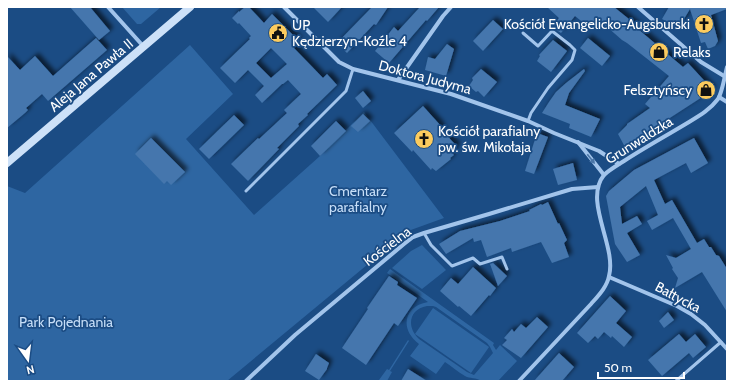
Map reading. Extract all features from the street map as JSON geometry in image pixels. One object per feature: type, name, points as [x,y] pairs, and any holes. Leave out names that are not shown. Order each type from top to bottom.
[{"type":"main road","name":"Aleja Jana Pawła II","points":[[7,163],[190,7]]},
{"type":"street","points":[[108,7],[144,47]]},
{"type":"street","name":"Doktora Judyma","points":[[284,7],[339,62],[354,69],[451,94],[528,121],[599,151],[619,164]]},
{"type":"street","points":[[398,80],[451,7]]},
{"type":"street","points":[[638,7],[701,62],[724,76]]},
{"type":"street","name":"Grunwaldzka","points":[[518,381],[591,304],[602,291],[609,277],[609,251],[598,209],[597,198],[598,187],[604,175],[619,164],[708,110],[719,97],[727,66]]},
{"type":"street","points":[[719,97],[727,102]]},
{"type":"street","points":[[578,142],[604,175]]},
{"type":"street","name":"Kościelna","points":[[246,381],[296,335],[414,237],[572,189],[598,187]]},
{"type":"street","name":"Bałtycka","points":[[609,277],[692,314],[705,325],[727,349]]},
{"type":"lane","points":[[523,33],[538,46],[552,31],[574,50],[572,60],[548,88],[528,121]]},
{"type":"lane","points":[[246,191],[346,91],[354,69]]},
{"type":"lane","points":[[424,233],[431,245],[452,266],[473,258],[480,264],[502,257],[507,269]]},
{"type":"lane","points":[[676,381],[721,342]]},
{"type":"green space","points":[[122,7],[161,7],[141,24],[137,24]]},
{"type":"green space","points":[[190,45],[233,94],[186,139],[254,215],[320,156],[364,112],[444,218],[408,231],[227,381],[7,381],[7,186],[25,193]]},
{"type":"green space","points":[[422,245],[446,270],[422,289],[392,268],[411,251]]},
{"type":"green space","points":[[390,269],[494,343],[493,345],[496,350],[500,345],[517,361],[498,381],[481,381],[467,377],[445,362],[436,374],[410,356],[419,344],[409,332],[407,319],[409,313],[420,304],[428,302],[387,273]],"holes":[[[427,306],[433,306],[487,343],[490,347],[493,353],[474,375],[467,372],[419,339],[412,329],[411,319],[416,311]]]},
{"type":"green space","points":[[433,308],[489,347],[471,373],[415,334]]},
{"type":"green space","points":[[408,340],[409,341],[390,371],[392,372],[387,381],[379,380],[387,369],[389,370]]},
{"type":"building","points":[[70,7],[90,7],[110,31],[99,40]]},
{"type":"building","points":[[245,7],[249,7],[264,23],[272,14],[299,41],[293,47],[323,78],[327,74],[337,85],[307,114],[308,115],[298,124],[299,126],[277,148],[279,149],[248,181],[231,164],[287,113],[284,110],[301,94],[288,80],[262,103],[255,95],[264,86],[248,70],[235,83],[220,68],[250,39],[249,38],[251,36],[232,18]],"holes":[[[271,48],[287,64],[271,78],[256,63]]]},
{"type":"building","points":[[313,7],[342,7],[328,22]]},
{"type":"building","points":[[372,7],[388,7],[376,25],[374,24],[347,53],[337,43]]},
{"type":"building","points":[[420,7],[439,7],[389,63],[375,51],[394,27],[398,31]]},
{"type":"building","points":[[547,7],[614,7],[640,28],[638,29],[683,67],[688,63],[713,90],[625,147],[618,134],[627,124],[650,108],[645,104],[669,76],[622,40],[598,19],[590,28],[575,16],[561,33],[552,27],[559,18]]},
{"type":"building","points":[[669,7],[727,7],[727,9],[711,15],[718,41],[715,46],[708,49],[705,42],[701,43],[690,9],[681,24],[680,23],[675,26],[662,19]]},
{"type":"building","points":[[493,20],[503,29],[483,51],[473,41]]},
{"type":"building","points":[[96,38],[107,50],[48,101],[42,94],[26,108],[28,110],[25,113],[7,128],[7,56],[20,70],[35,56],[53,76]]},
{"type":"building","points":[[588,38],[610,56],[602,66],[580,48]]},
{"type":"building","points":[[553,40],[567,51],[551,72],[537,61],[540,56],[539,55]]},
{"type":"building","points":[[447,44],[454,49],[446,76],[425,70],[428,57],[435,59]]},
{"type":"building","points":[[481,69],[497,82],[484,97],[478,91],[476,92],[469,86],[473,80],[472,78]]},
{"type":"building","points":[[584,69],[585,71],[569,93],[565,105],[600,119],[591,137],[569,128],[570,124],[542,113],[556,92]]},
{"type":"building","points":[[363,91],[371,101],[363,108],[355,98]]},
{"type":"building","name":"Kościół parafialny pw. św. Mikołaja","points":[[423,106],[457,146],[452,153],[454,155],[450,158],[451,159],[436,171],[432,168],[431,170],[413,150],[412,152],[394,133]]},
{"type":"building","points":[[363,114],[370,121],[358,132],[351,126]]},
{"type":"building","points":[[234,115],[244,125],[209,159],[199,149]]},
{"type":"building","points":[[336,121],[346,131],[320,156],[311,146]]},
{"type":"building","points":[[537,133],[548,137],[534,174],[525,171]]},
{"type":"building","points":[[151,138],[185,172],[171,185],[167,181],[164,184],[135,154]]},
{"type":"building","points":[[694,138],[708,163],[691,173],[686,163],[654,180],[665,204],[672,200],[697,243],[704,239],[716,255],[719,256],[727,269],[727,312],[702,272],[675,288],[678,278],[666,255],[676,258],[691,249],[673,218],[652,230],[647,221],[658,215],[646,186],[620,207],[622,224],[637,216],[642,224],[627,233],[640,255],[627,262],[615,244],[606,196],[609,191],[634,170]]},
{"type":"building","points":[[573,163],[577,180],[558,185],[553,169]]},
{"type":"building","points":[[548,202],[567,240],[564,243],[569,257],[552,263],[541,242],[512,252],[511,248],[487,257],[481,240],[474,242],[473,238],[446,254],[439,244],[460,231],[500,221],[530,211],[529,210]]},
{"type":"building","points":[[493,263],[507,276],[498,286],[490,264]]},
{"type":"building","points":[[473,267],[496,288],[471,316],[440,291],[451,278],[458,284]]},
{"type":"building","points":[[389,276],[398,282],[397,285],[417,298],[398,326],[394,323],[366,365],[342,348]]},
{"type":"building","points":[[610,296],[626,311],[616,323],[632,337],[624,347],[612,336],[611,338],[604,332],[598,339],[595,336],[588,343],[577,333]]},
{"type":"building","points":[[668,312],[674,320],[664,328],[659,321]]},
{"type":"building","points":[[537,317],[548,327],[521,358],[502,345],[507,340],[504,338],[512,329],[514,332],[521,324],[526,328]]},
{"type":"building","points":[[679,334],[686,342],[695,334],[706,347],[693,358],[689,353],[662,376],[648,360]]},
{"type":"building","points":[[559,353],[574,367],[562,381],[534,381]]},
{"type":"building","points":[[316,354],[329,363],[327,369],[319,380],[305,371]]},
{"type":"building","points":[[408,369],[427,381],[401,381]]},
{"type":"place","name":"Kościół Ewangelicko-Augsburski","points":[[704,24]]},
{"type":"place","name":"UP Kędzierzyn-Koźle 4","points":[[278,33]]},
{"type":"place","name":"Relaks","points":[[659,52]]},
{"type":"place","name":"Felsztyńscy","points":[[706,90]]},
{"type":"place","name":"Kościół parafialny pw. św. Mikołaja","points":[[424,139]]},
{"type":"park label","name":"Cmentarz parafialny","points":[[358,200]]},
{"type":"park label","name":"Park Pojednania","points":[[66,322]]}]
